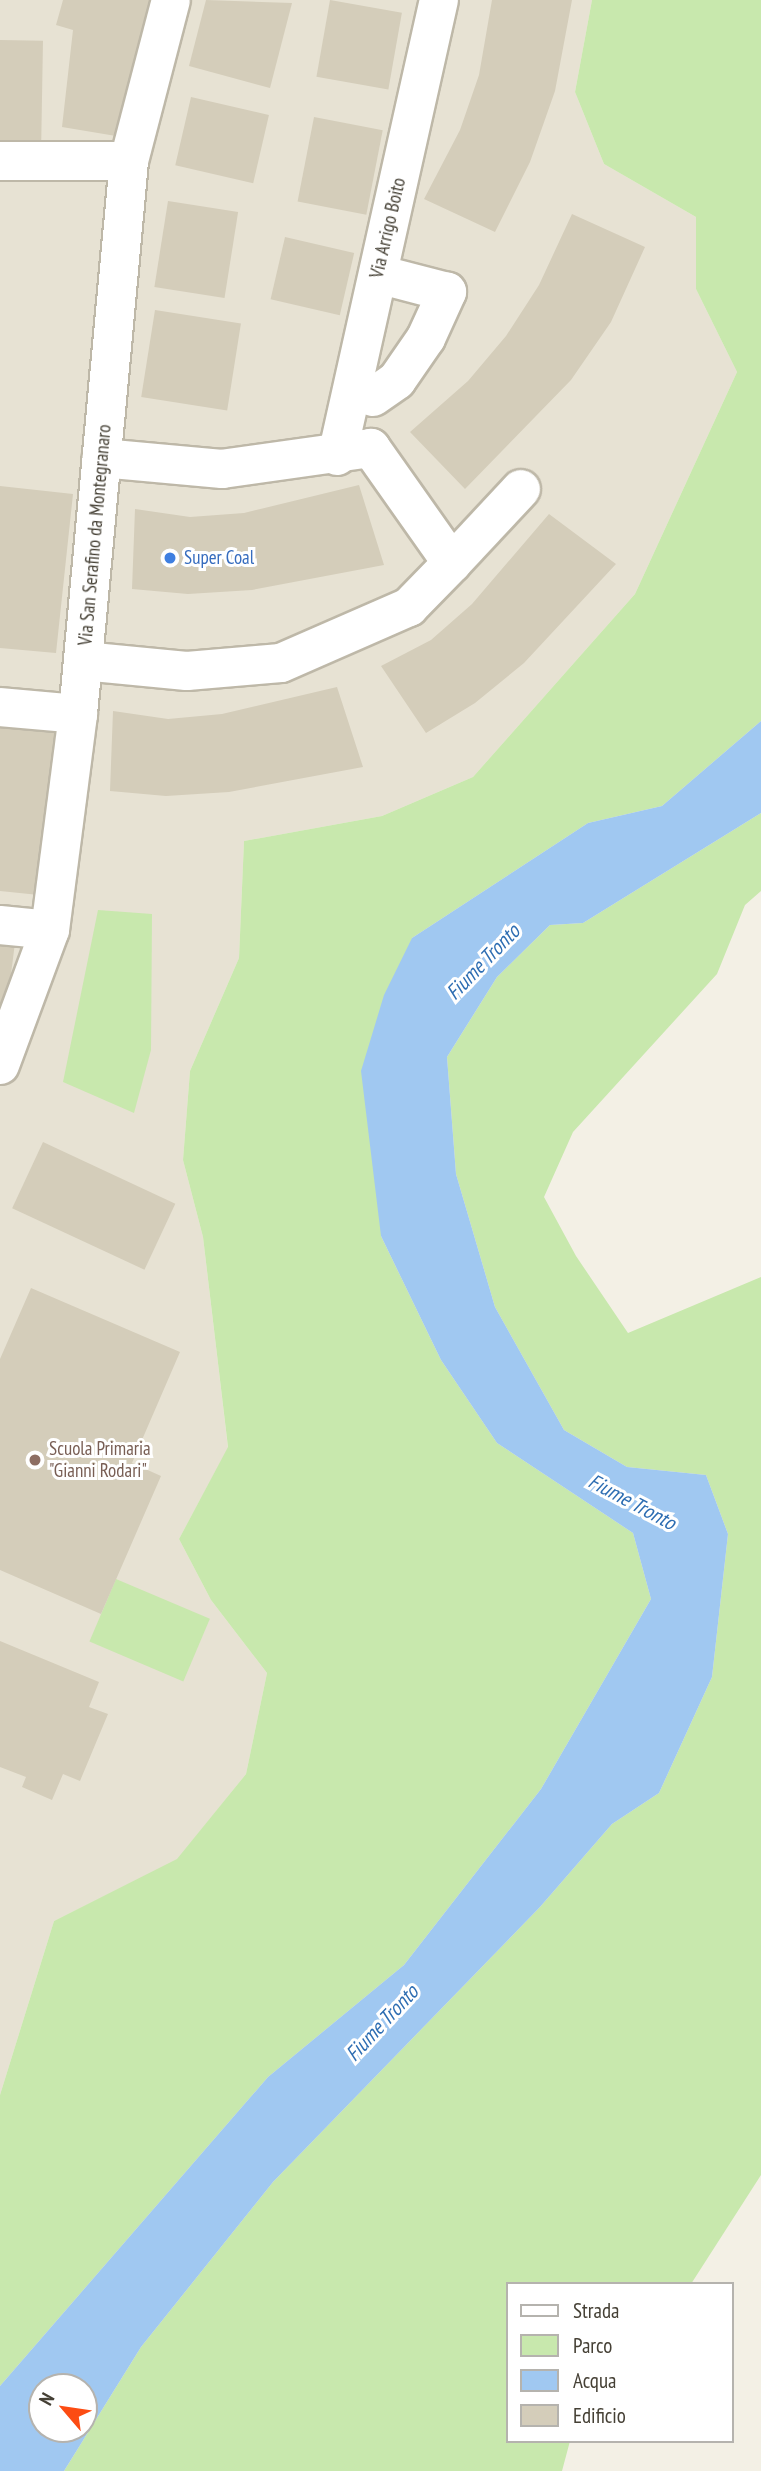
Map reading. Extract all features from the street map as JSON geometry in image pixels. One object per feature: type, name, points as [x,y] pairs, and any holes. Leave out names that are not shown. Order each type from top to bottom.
[{"type":"street","name":"Via San Serafino da Montegranaro","points":[[0,1065],[50,930],[78,713],[129,161],[171,0]]},
{"type":"street","name":"Via Arrigo Boito","points":[[337,456],[439,0]]},
{"type":"street","points":[[0,161],[129,161]]},
{"type":"street","points":[[373,397],[397,380],[426,338],[447,292],[378,274]]},
{"type":"street","points":[[102,458],[222,469],[337,456],[371,448],[452,563]]},
{"type":"street","points":[[83,661],[187,671],[281,663],[409,607],[521,489]]},
{"type":"street","points":[[0,706],[78,713]]},
{"type":"street","points":[[0,925],[50,930]]},
{"type":"shaded area","points":[[0,0],[592,0],[575,92],[604,164],[696,217],[696,289],[737,372],[635,594],[473,777],[382,816],[244,841],[239,958],[190,1071],[183,1160],[203,1237],[228,1448],[179,1539],[211,1600],[267,1673],[246,1774],[177,1860],[54,1921],[0,2095]]},
{"type":"green space","points":[[592,0],[761,0],[761,721],[662,806],[588,823],[412,938],[381,1236],[441,1360],[497,1443],[633,1533],[651,1599],[541,1789],[404,1965],[268,2077],[0,2386],[0,2095],[54,1921],[177,1859],[246,1774],[267,1673],[211,1600],[179,1539],[228,1447],[203,1237],[183,1160],[190,1071],[239,958],[244,841],[382,816],[473,777],[635,594],[737,372],[696,289],[696,217],[604,164],[575,92]]},
{"type":"green space","points":[[761,813],[761,891],[745,905],[717,974],[573,1132],[544,1197],[576,1256],[628,1333],[761,1277],[761,2175],[692,2282],[505,2282],[505,2443],[569,2443],[562,2471],[64,2471],[81,2443],[98,2443],[98,2416],[141,2347],[273,2182],[540,1907],[612,1824],[659,1793],[712,1677],[728,1534],[706,1475],[627,1467],[564,1430],[495,1307],[456,1174],[447,1057],[497,977],[550,925],[583,923]]},
{"type":"green space","points":[[98,910],[152,914],[151,1050],[134,1113],[63,1082]]},
{"type":"green space","points":[[116,1579],[210,1619],[183,1681],[89,1642]]},
{"type":"water","name":"Fiume Tronto","points":[[761,721],[761,813],[583,923],[550,925],[497,977],[447,1057],[456,1174],[495,1307],[564,1430],[627,1467],[706,1475],[728,1534],[712,1677],[659,1793],[612,1824],[540,1907],[273,2182],[141,2347],[98,2416],[98,2373],[28,2373],[28,2443],[81,2443],[64,2471],[0,2471],[0,2386],[268,2077],[404,1965],[541,1789],[651,1599],[633,1533],[497,1443],[441,1360],[381,1236],[361,1071],[384,995],[412,938],[588,823],[662,806]]},
{"type":"building","points":[[63,0],[157,0],[122,137],[62,127],[73,30],[56,25]]},
{"type":"building","points":[[206,0],[292,3],[270,88],[189,66]]},
{"type":"building","points":[[330,0],[402,13],[388,89],[316,77]]},
{"type":"building","points":[[492,0],[572,0],[555,91],[530,162],[495,232],[424,199],[460,130],[479,75]]},
{"type":"building","points":[[0,40],[43,41],[41,142],[0,141]]},
{"type":"building","points":[[191,97],[269,115],[253,183],[175,165]]},
{"type":"building","points":[[314,117],[383,130],[366,215],[298,201]]},
{"type":"building","points":[[168,201],[238,212],[225,298],[154,287]]},
{"type":"building","points":[[572,214],[645,247],[611,322],[571,380],[465,489],[410,432],[468,381],[506,336],[539,285]]},
{"type":"building","points":[[285,237],[354,253],[340,315],[271,299]]},
{"type":"building","points":[[155,310],[241,324],[227,411],[141,397]]},
{"type":"building","points":[[359,485],[384,565],[252,590],[188,594],[132,589],[135,509],[190,517],[244,513]]},
{"type":"building","points":[[0,486],[73,494],[56,653],[0,648]]},
{"type":"building","points":[[549,514],[616,564],[524,663],[475,703],[426,733],[381,666],[431,640],[472,604]]},
{"type":"building","points":[[337,687],[363,767],[229,792],[166,796],[110,791],[113,711],[168,719],[222,714]]},
{"type":"building","points":[[0,723],[57,729],[39,895],[0,891]]},
{"type":"building","points":[[0,933],[16,935],[6,1013],[0,1012]]},
{"type":"building","points":[[43,1142],[175,1204],[144,1270],[12,1208]]},
{"type":"building","points":[[31,1288],[180,1352],[132,1463],[161,1476],[101,1614],[0,1570],[0,1359]]},
{"type":"building","points":[[0,1641],[99,1682],[89,1707],[108,1714],[80,1781],[63,1774],[52,1800],[22,1787],[26,1777],[0,1767]]},
{"type":"place","name":"Super Coal","points":[[170,558]]},
{"type":"place","name":"Scuola Primaria \"Gianni Rodari\"","points":[[35,1460]]}]
